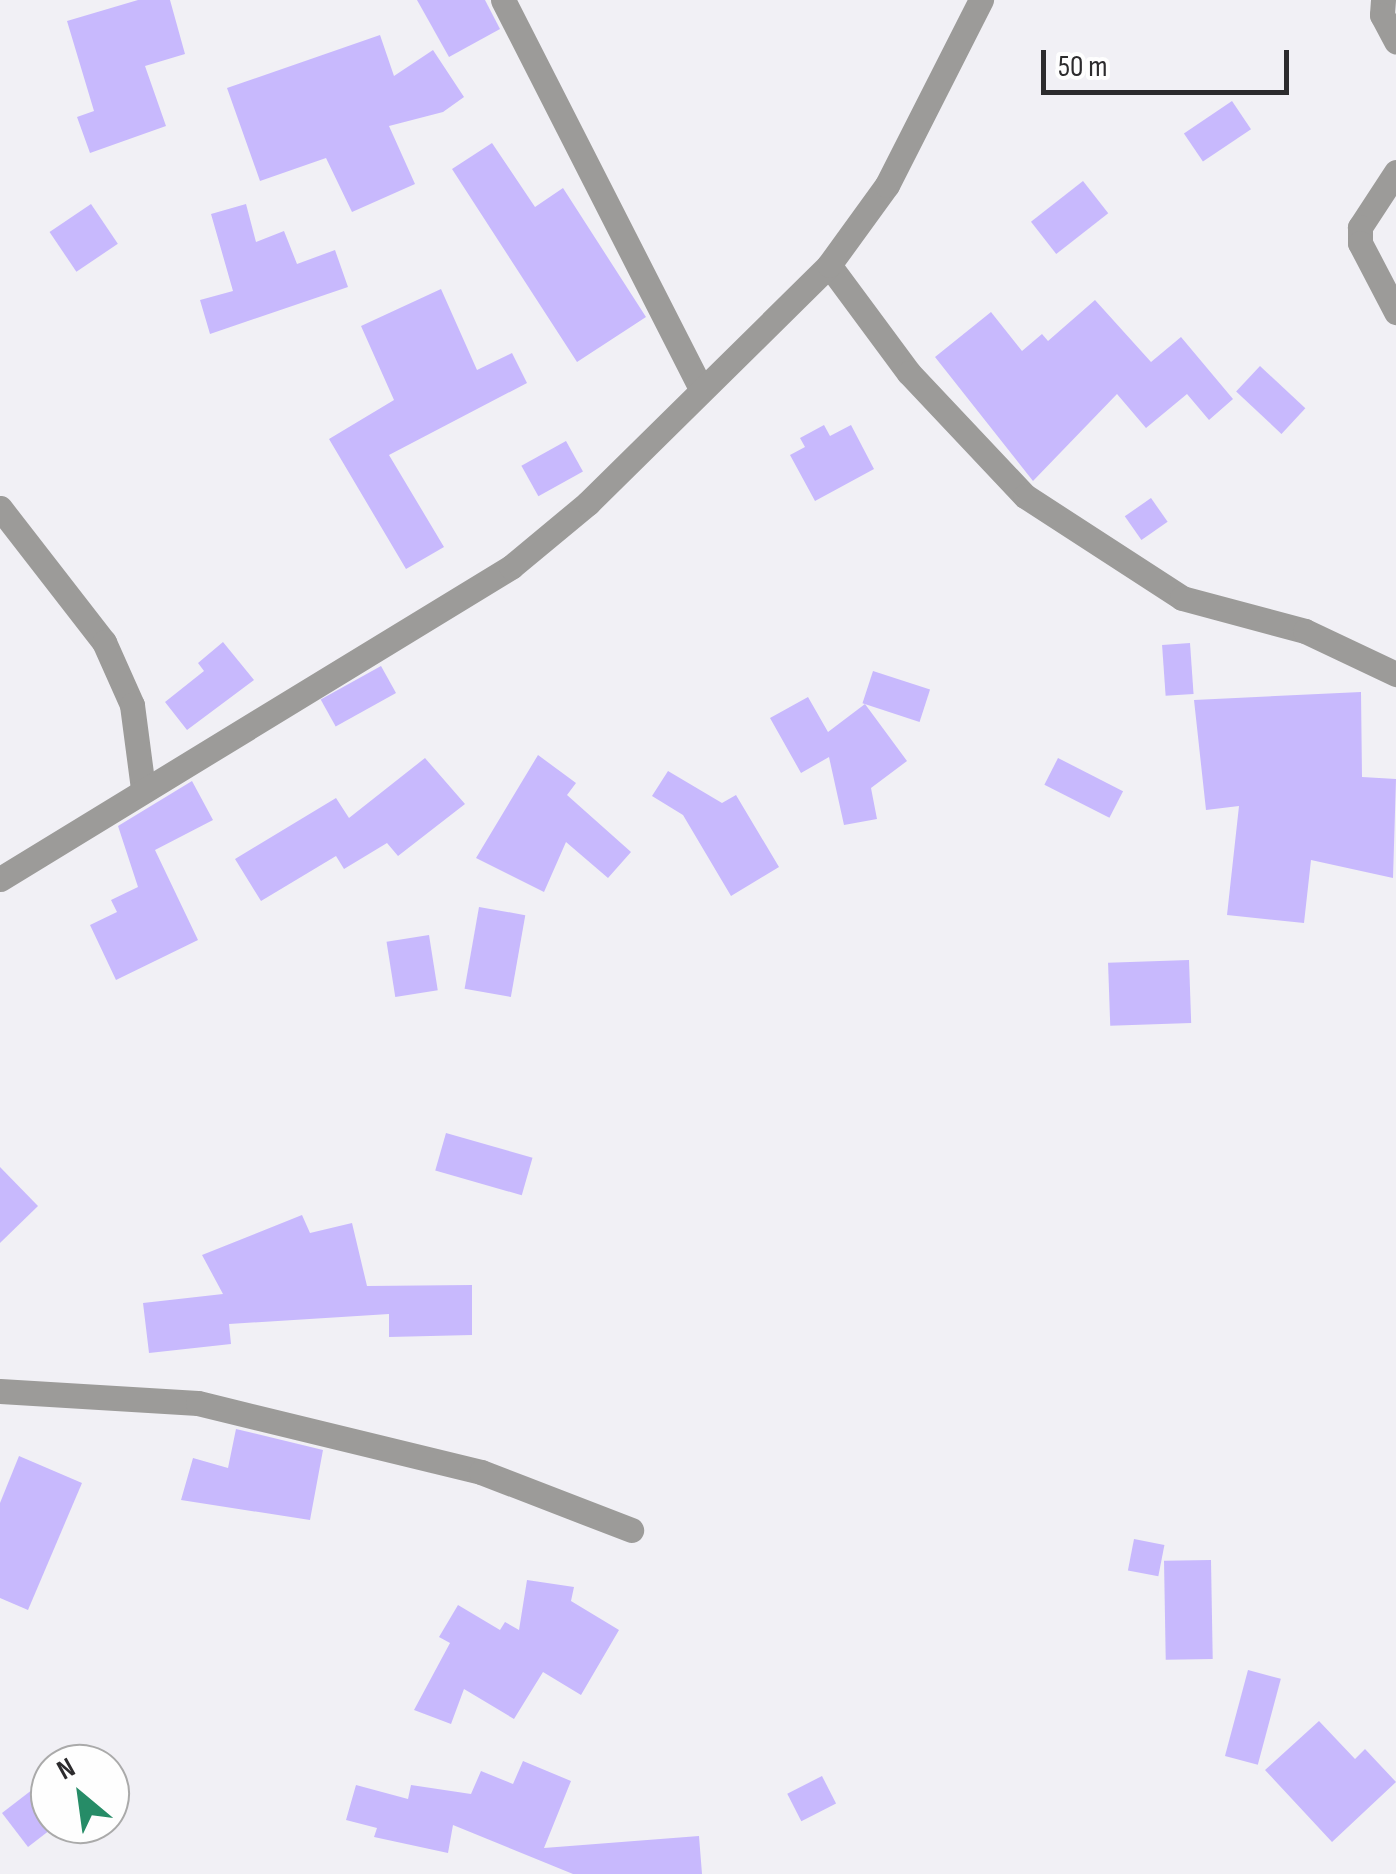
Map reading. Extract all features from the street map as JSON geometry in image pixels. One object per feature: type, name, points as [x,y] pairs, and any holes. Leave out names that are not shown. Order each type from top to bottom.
[{"type":"street","points":[[503,0],[702,389]]},
{"type":"street","points":[[0,879],[143,788],[511,568],[588,503],[829,265],[887,184],[981,0]]},
{"type":"street","points":[[1383,0],[1382,16],[1396,41]]},
{"type":"street","points":[[1396,172],[1360,227],[1360,244],[1396,312]]},
{"type":"street","points":[[829,265],[909,373],[1025,496],[1182,598],[1306,631],[1396,674]]},
{"type":"street","points":[[0,508],[104,642],[132,705],[143,788]]},
{"type":"street","points":[[0,1391],[198,1402],[480,1472],[631,1530]]},
{"type":"building","points":[[138,0],[170,0],[185,54],[145,66],[166,126],[90,153],[77,117],[94,111],[67,21]]},
{"type":"building","points":[[417,0],[485,0],[500,29],[449,57]]},
{"type":"building","points":[[380,35],[394,76],[433,50],[464,97],[443,112],[389,126],[415,184],[352,212],[326,158],[260,181],[227,88]]},
{"type":"building","points":[[1232,101],[1251,129],[1203,162],[1184,133]]},
{"type":"building","points":[[492,143],[535,207],[563,188],[646,317],[577,362],[452,169]]},
{"type":"building","points":[[1083,181],[1108,213],[1056,254],[1031,222]]},
{"type":"building","points":[[91,204],[118,244],[76,272],[50,232]]},
{"type":"building","points":[[246,204],[256,242],[284,231],[297,264],[335,250],[348,287],[210,334],[200,300],[233,291],[211,214]]},
{"type":"building","points":[[441,289],[477,370],[512,353],[527,383],[389,455],[444,547],[406,569],[329,439],[394,400],[361,326]]},
{"type":"building","points":[[1095,300],[1151,362],[1181,337],[1233,399],[1209,420],[1187,394],[1146,428],[1117,394],[1033,481],[935,357],[991,312],[1022,351],[1042,334],[1048,341]]},
{"type":"building","points":[[1260,366],[1305,408],[1281,434],[1236,392]]},
{"type":"building","points":[[824,425],[830,436],[851,425],[874,469],[815,501],[790,455],[805,447],[800,438]]},
{"type":"building","points":[[566,441],[583,472],[538,496],[521,466]]},
{"type":"building","points":[[1151,498],[1168,522],[1141,540],[1125,516]]},
{"type":"building","points":[[223,642],[254,680],[187,730],[165,702],[204,671],[198,663]]},
{"type":"building","points":[[1190,643],[1194,694],[1166,696],[1162,645]]},
{"type":"building","points":[[381,666],[396,693],[336,727],[321,699]]},
{"type":"building","points":[[873,671],[930,690],[920,722],[862,703]]},
{"type":"building","points":[[1361,692],[1362,777],[1396,779],[1393,878],[1311,860],[1304,923],[1227,915],[1239,806],[1206,810],[1194,700]]},
{"type":"building","points":[[808,697],[828,732],[865,704],[907,761],[871,788],[877,819],[844,825],[829,757],[801,773],[770,718]]},
{"type":"building","points":[[538,755],[576,783],[567,795],[631,852],[608,878],[566,842],[544,892],[476,858]]},
{"type":"building","points":[[425,758],[465,804],[398,856],[387,843],[344,869],[336,856],[261,901],[235,859],[336,798],[349,818]]},
{"type":"building","points":[[1058,758],[1123,791],[1109,818],[1044,785]]},
{"type":"building","points":[[668,771],[722,803],[736,795],[779,867],[731,896],[683,815],[652,796]]},
{"type":"building","points":[[192,781],[213,820],[155,850],[198,940],[116,980],[90,925],[117,912],[111,900],[138,887],[118,826]]},
{"type":"building","points":[[479,907],[525,915],[511,997],[465,989]]},
{"type":"building","points":[[429,935],[438,990],[395,997],[387,942]]},
{"type":"building","points":[[1189,960],[1191,1023],[1110,1026],[1108,963]]},
{"type":"building","points":[[446,1133],[533,1158],[522,1195],[435,1170]]},
{"type":"building","points":[[0,1167],[38,1206],[0,1243]]},
{"type":"building","points":[[302,1215],[310,1233],[352,1223],[367,1286],[472,1285],[472,1335],[389,1337],[389,1314],[229,1324],[231,1344],[149,1353],[143,1303],[223,1294],[202,1255]]},
{"type":"building","points":[[236,1429],[323,1450],[310,1520],[181,1500],[193,1458],[228,1468]]},
{"type":"building","points":[[19,1456],[82,1483],[28,1610],[0,1598],[0,1503]]},
{"type":"building","points":[[1134,1539],[1164,1545],[1158,1576],[1128,1570]]},
{"type":"building","points":[[1211,1560],[1213,1659],[1166,1660],[1164,1561]]},
{"type":"building","points":[[527,1580],[574,1587],[571,1601],[619,1630],[581,1695],[543,1672],[514,1719],[464,1689],[451,1724],[414,1710],[450,1643],[439,1637],[458,1605],[500,1630],[505,1622],[519,1630]]},
{"type":"building","points":[[1248,1670],[1281,1679],[1258,1765],[1225,1756]]},
{"type":"building","points":[[1319,1721],[1355,1759],[1365,1749],[1396,1782],[1332,1842],[1265,1770]]},
{"type":"building","points":[[523,1761],[571,1781],[544,1848],[699,1836],[702,1874],[573,1874],[453,1825],[448,1853],[374,1837],[377,1828],[346,1820],[356,1785],[408,1799],[411,1785],[471,1794],[481,1771],[513,1784]]},
{"type":"building","points":[[822,1776],[836,1804],[801,1821],[787,1794]]},
{"type":"building","points":[[30,1791],[32,1844],[28,1847],[2,1813]]}]
